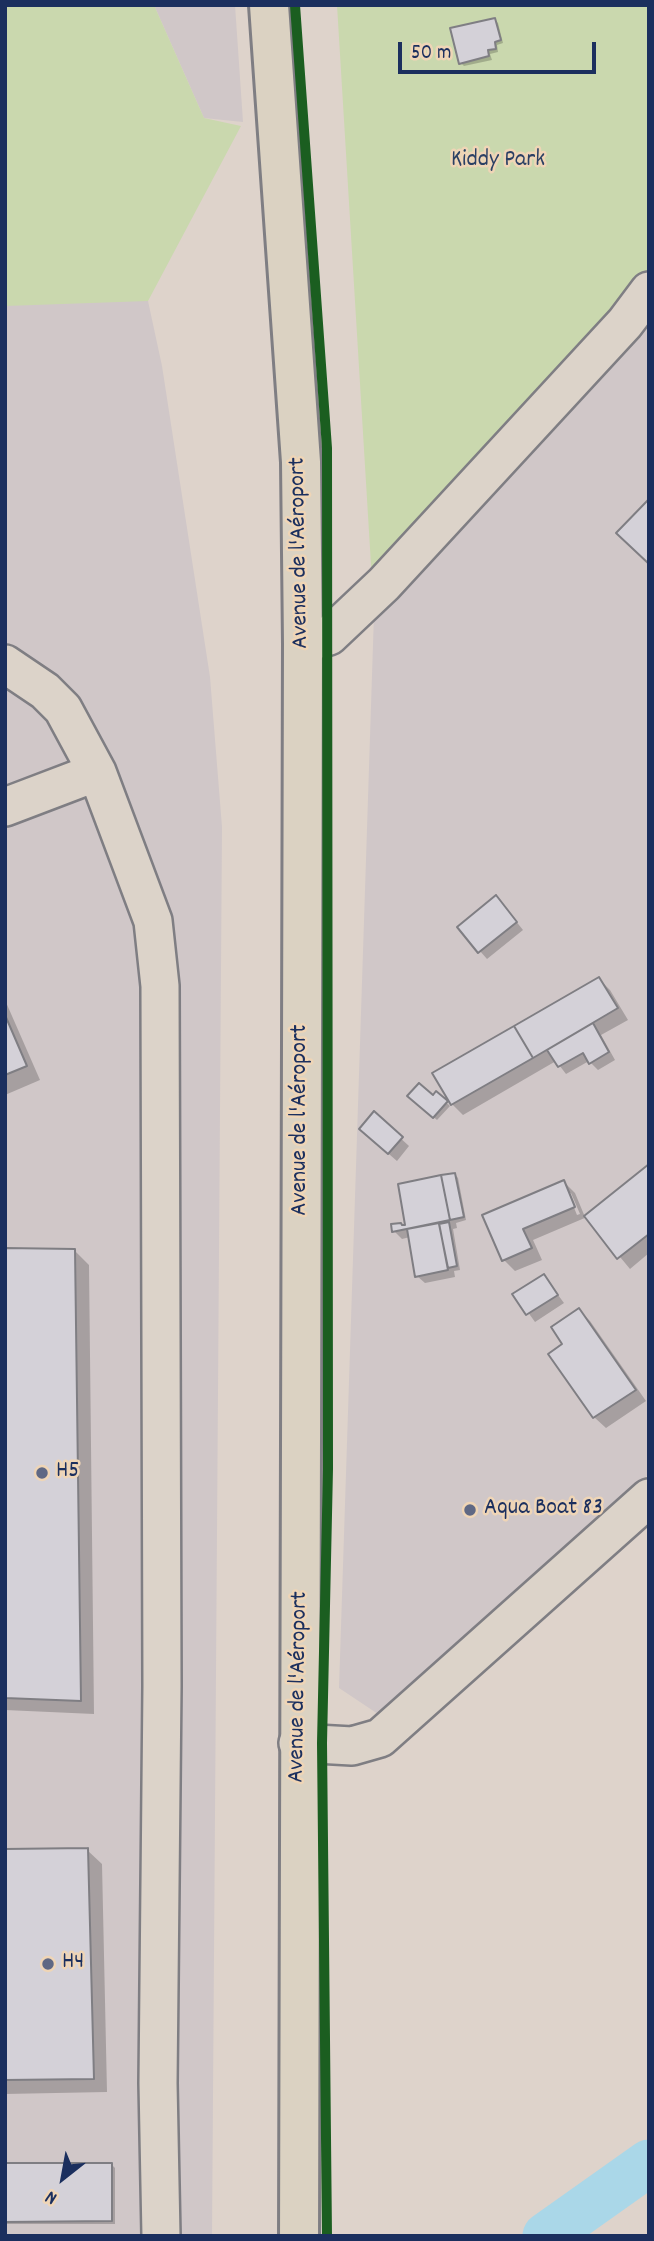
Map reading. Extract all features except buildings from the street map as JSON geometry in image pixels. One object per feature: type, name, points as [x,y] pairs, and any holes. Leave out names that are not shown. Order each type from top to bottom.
[{"type":"main road","name":"Avenue de l'Aéroport","points":[[269,5],[301,462],[303,644],[299,2236]]},
{"type":"street","points":[[303,644],[329,636],[384,584],[625,323],[649,291]]},
{"type":"street","points":[[5,664],[45,691],[63,709],[97,772],[153,920],[160,986],[162,1699],[158,2083],[161,2236]]},
{"type":"street","points":[[5,807],[97,772]]},
{"type":"street","points":[[299,1743],[352,1745],[380,1738],[649,1498]]},
{"type":"shaded area","points":[[5,5],[68,5],[148,301],[162,366],[210,677],[222,827],[212,2236],[5,2236]]},
{"type":"shaded area","points":[[154,5],[235,5],[243,122],[204,118]]},
{"type":"shaded area","points":[[649,320],[649,1474],[378,1714],[339,1688],[374,614],[606,374]]},
{"type":"green space","points":[[5,5],[154,5],[204,118],[241,126],[148,301],[5,306]]},
{"type":"green space","name":"Kiddy Park","points":[[337,5],[649,5],[649,320],[606,374],[374,614]]},
{"type":"waterway","points":[[546,2236],[649,2163]]},
{"type":"cycle path","points":[[295,5],[327,448],[328,1469],[322,1743],[327,2236]]},
{"type":"place","name":"H5","points":[[42,1473]]},
{"type":"place","name":"Aqua Boat 83","points":[[470,1510]]},
{"type":"place","name":"H4","points":[[48,1964]]}]
